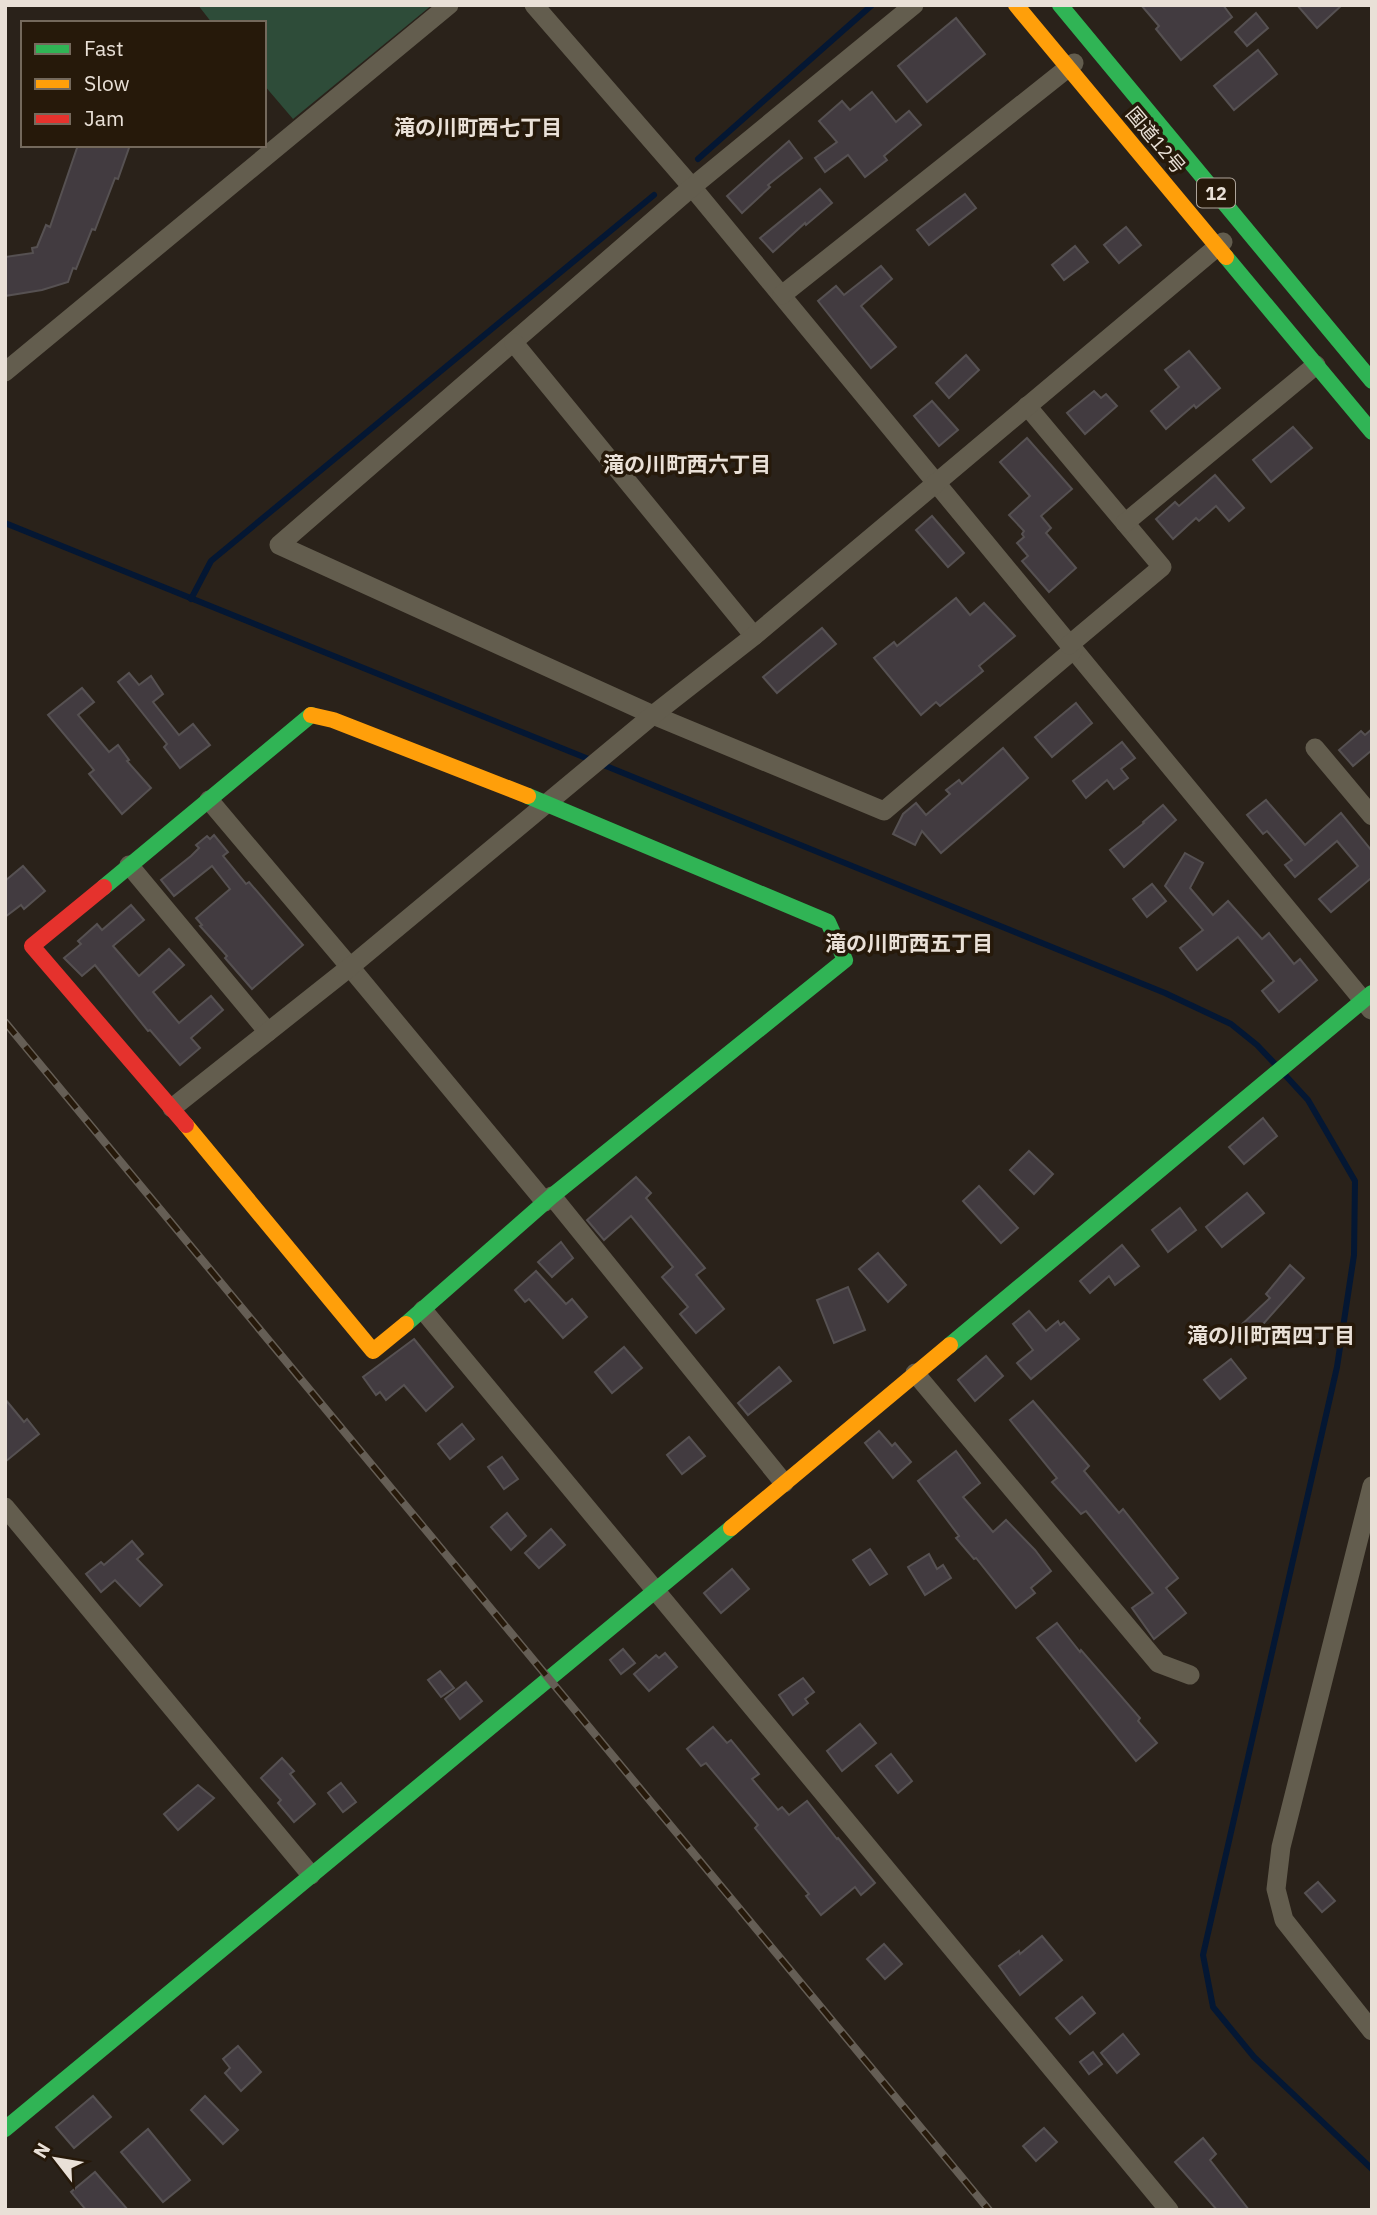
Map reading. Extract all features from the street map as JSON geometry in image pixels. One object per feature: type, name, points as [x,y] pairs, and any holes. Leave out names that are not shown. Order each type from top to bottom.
[{"type":"main road","name":"国道12号","points":[[1016,5],[1372,432]]},
{"type":"main road","name":"国道12号","points":[[1060,5],[1372,381]]},
{"type":"main road","points":[[312,715],[332,720],[546,803],[828,922],[845,960],[548,1199],[424,1310],[373,1351],[172,1108],[32,946],[312,715]]},
{"type":"main road","points":[[5,2129],[656,1591],[915,1373],[1369,1001]]},
{"type":"street","points":[[5,372],[449,5]]},
{"type":"street","points":[[534,5],[692,187],[1071,648],[1369,1001]]},
{"type":"street","points":[[914,5],[692,187],[279,545],[653,715],[884,811],[1162,567],[1027,406]]},
{"type":"street","points":[[782,295],[1094,47]]},
{"type":"street","points":[[172,1108],[350,967],[653,715],[754,636],[1243,226]]},
{"type":"street","points":[[514,343],[754,636]]},
{"type":"street","points":[[1125,523],[1316,365]]},
{"type":"street","points":[[1315,748],[1372,816]]},
{"type":"street","points":[[209,800],[548,1199],[784,1483]]},
{"type":"street","points":[[129,865],[268,1032]]},
{"type":"street","points":[[424,1310],[1170,2210]]},
{"type":"street","points":[[915,1373],[1158,1663],[1190,1675]]},
{"type":"street","points":[[1372,1486],[1281,1847],[1276,1889],[1284,1920],[1372,2031]]},
{"type":"street","points":[[5,1507],[311,1875]]},
{"type":"green space","points":[[198,5],[432,5],[293,119],[266,87],[266,21],[210,21]]},
{"type":"building","points":[[1141,5],[1223,5],[1232,17],[1181,60],[1156,29],[1159,26]]},
{"type":"building","points":[[1297,5],[1342,5],[1317,28]]},
{"type":"building","points":[[1256,13],[1268,28],[1247,46],[1235,32]]},
{"type":"building","points":[[956,18],[985,54],[927,102],[898,66]]},
{"type":"building","points":[[1258,50],[1277,74],[1234,110],[1214,86]]},
{"type":"building","points":[[872,92],[896,122],[909,111],[921,125],[884,156],[887,160],[865,177],[848,155],[825,172],[815,158],[837,142],[819,121],[842,101],[850,110]]},
{"type":"building","points":[[789,141],[802,158],[768,185],[770,187],[742,213],[727,196]]},
{"type":"building","points":[[77,147],[129,147],[95,230],[92,229],[68,282],[42,290],[5,296],[5,257],[33,253],[32,248],[37,247],[46,225],[50,227]]},
{"type":"building","points":[[820,189],[832,203],[773,252],[760,238]]},
{"type":"building","points":[[965,194],[976,208],[929,245],[917,230]]},
{"type":"building","points":[[1126,227],[1141,245],[1119,263],[1104,245]]},
{"type":"building","points":[[1075,246],[1088,262],[1064,280],[1052,265]]},
{"type":"building","points":[[881,266],[892,279],[861,306],[896,347],[871,368],[818,301],[836,286],[844,295]]},
{"type":"building","points":[[1189,351],[1220,388],[1196,408],[1194,405],[1166,429],[1151,411],[1179,387],[1165,370]]},
{"type":"building","points":[[966,355],[979,370],[949,398],[936,383]]},
{"type":"building","points":[[1094,391],[1101,398],[1106,394],[1117,406],[1085,434],[1067,413]]},
{"type":"building","points":[[932,401],[958,430],[939,446],[914,416]]},
{"type":"building","points":[[1293,427],[1312,448],[1271,482],[1253,460]]},
{"type":"building","points":[[1027,438],[1072,489],[1041,516],[1051,528],[1046,533],[1076,568],[1049,592],[1022,561],[1028,556],[1017,543],[1024,537],[1024,531],[1009,515],[1030,496],[1000,462]]},
{"type":"building","points":[[1215,475],[1244,508],[1229,521],[1216,506],[1199,521],[1196,518],[1173,539],[1156,519],[1175,502],[1179,506]]},
{"type":"building","points":[[932,516],[964,553],[948,567],[916,530]]},
{"type":"building","points":[[956,598],[970,615],[984,603],[1015,636],[979,666],[983,671],[940,706],[936,702],[921,715],[874,658],[894,642],[897,646]]},
{"type":"building","points":[[822,628],[836,644],[777,693],[763,677]]},
{"type":"building","points":[[129,673],[139,685],[151,676],[163,694],[153,702],[179,735],[193,724],[210,745],[180,768],[164,747],[167,744],[118,682]]},
{"type":"building","points":[[82,688],[94,702],[78,715],[109,752],[118,745],[129,760],[127,761],[151,788],[122,814],[89,774],[94,770],[48,715]]},
{"type":"building","points":[[1076,703],[1092,723],[1052,757],[1035,737]]},
{"type":"building","points":[[1372,729],[1372,750],[1353,766],[1339,750],[1361,731],[1365,735]]},
{"type":"building","points":[[1122,742],[1135,758],[1121,769],[1128,778],[1114,789],[1107,780],[1086,798],[1073,781]]},
{"type":"building","points":[[1003,748],[1028,778],[941,853],[922,831],[915,845],[893,834],[903,814],[916,803],[926,815],[950,794],[946,790],[959,780],[962,784]]},
{"type":"building","points":[[1266,800],[1305,845],[1341,813],[1372,851],[1372,881],[1370,879],[1331,912],[1319,899],[1358,866],[1337,841],[1295,877],[1285,865],[1292,860],[1267,831],[1263,834],[1247,815]]},
{"type":"building","points":[[1163,805],[1176,820],[1124,867],[1110,850]]},
{"type":"building","points":[[214,835],[228,852],[223,856],[303,945],[252,989],[196,918],[230,889],[212,866],[174,896],[161,880],[191,856],[199,848],[196,845],[207,836],[210,839]]},
{"type":"building","points":[[1185,853],[1203,863],[1190,888],[1213,915],[1228,901],[1262,939],[1269,933],[1294,964],[1300,959],[1317,980],[1279,1012],[1262,991],[1274,981],[1238,937],[1197,970],[1180,948],[1203,930],[1165,886]]},
{"type":"building","points":[[23,866],[45,891],[24,909],[21,905],[5,917],[5,881]]},
{"type":"building","points":[[1152,884],[1166,901],[1147,917],[1133,899]]},
{"type":"building","points":[[131,905],[144,920],[113,946],[139,976],[169,949],[184,965],[153,992],[179,1023],[211,996],[223,1010],[191,1038],[200,1048],[180,1065],[150,1030],[148,1031],[95,965],[82,976],[64,958],[81,944],[78,941],[97,924],[102,930]]},
{"type":"building","points":[[1263,1118],[1277,1136],[1244,1164],[1229,1147]]},
{"type":"building","points":[[1029,1151],[1053,1174],[1034,1194],[1010,1170]]},
{"type":"building","points":[[636,1177],[651,1193],[646,1198],[705,1268],[696,1275],[724,1309],[696,1333],[680,1314],[688,1307],[662,1277],[673,1267],[631,1216],[604,1240],[587,1220]]},
{"type":"building","points":[[979,1186],[1018,1228],[1001,1243],[963,1201]]},
{"type":"building","points":[[1247,1193],[1264,1213],[1222,1247],[1206,1227]]},
{"type":"building","points":[[1180,1208],[1196,1230],[1168,1252],[1152,1230]]},
{"type":"building","points":[[561,1242],[573,1258],[552,1277],[538,1262]]},
{"type":"building","points":[[1122,1245],[1139,1266],[1115,1285],[1109,1276],[1090,1293],[1080,1281]]},
{"type":"building","points":[[878,1253],[906,1285],[888,1302],[859,1269]]},
{"type":"building","points":[[1290,1265],[1304,1278],[1249,1340],[1237,1329],[1270,1298],[1266,1294]]},
{"type":"building","points":[[536,1271],[566,1304],[572,1299],[587,1317],[563,1338],[529,1299],[525,1302],[515,1290]]},
{"type":"building","points":[[848,1287],[865,1330],[834,1343],[817,1300]]},
{"type":"building","points":[[1029,1311],[1046,1331],[1058,1321],[1060,1325],[1064,1322],[1079,1339],[1031,1379],[1017,1363],[1033,1350],[1013,1324]]},
{"type":"building","points":[[414,1339],[453,1387],[426,1411],[404,1385],[386,1400],[380,1392],[376,1395],[363,1377]]},
{"type":"building","points":[[624,1347],[642,1368],[612,1393],[595,1372]]},
{"type":"building","points":[[986,1356],[1003,1376],[975,1401],[958,1380]]},
{"type":"building","points":[[1231,1359],[1246,1378],[1220,1399],[1204,1380]]},
{"type":"building","points":[[779,1367],[791,1381],[748,1415],[738,1403]]},
{"type":"building","points":[[5,1399],[24,1422],[27,1419],[39,1434],[5,1462]]},
{"type":"building","points":[[1033,1401],[1089,1466],[1084,1471],[1119,1513],[1123,1509],[1178,1578],[1166,1588],[1186,1613],[1154,1639],[1132,1608],[1153,1593],[1086,1511],[1081,1514],[1052,1482],[1057,1478],[1010,1420]]},
{"type":"building","points":[[462,1424],[474,1439],[450,1459],[438,1444]]},
{"type":"building","points":[[879,1431],[892,1446],[895,1443],[911,1462],[893,1478],[865,1443]]},
{"type":"building","points":[[689,1437],[705,1456],[682,1474],[667,1455]]},
{"type":"building","points":[[956,1451],[980,1483],[963,1497],[993,1532],[1006,1520],[1051,1571],[1031,1588],[1035,1593],[1016,1608],[976,1558],[974,1559],[956,1538],[959,1536],[918,1481]]},
{"type":"building","points":[[502,1457],[518,1479],[504,1489],[488,1467]]},
{"type":"building","points":[[507,1513],[526,1536],[511,1550],[491,1527]]},
{"type":"building","points":[[551,1529],[565,1545],[539,1568],[525,1553]]},
{"type":"building","points":[[132,1541],[143,1554],[137,1559],[162,1585],[140,1606],[115,1580],[101,1592],[86,1574],[101,1562],[104,1565]]},
{"type":"building","points":[[870,1549],[887,1574],[870,1585],[853,1560]]},
{"type":"building","points":[[929,1554],[937,1569],[943,1565],[951,1578],[925,1595],[908,1567]]},
{"type":"building","points":[[732,1569],[749,1589],[721,1613],[704,1593]]},
{"type":"building","points":[[1057,1623],[1140,1718],[1138,1721],[1157,1743],[1136,1761],[1037,1638]]},
{"type":"building","points":[[623,1649],[635,1663],[621,1674],[610,1660]]},
{"type":"building","points":[[665,1653],[677,1667],[649,1691],[634,1674],[656,1655],[659,1658]]},
{"type":"building","points":[[440,1671],[454,1688],[441,1697],[428,1680]]},
{"type":"building","points":[[803,1678],[814,1692],[805,1699],[808,1703],[793,1715],[779,1695]]},
{"type":"building","points":[[466,1682],[482,1701],[460,1719],[445,1699]]},
{"type":"building","points":[[860,1724],[876,1743],[842,1771],[827,1751]]},
{"type":"building","points":[[713,1727],[727,1743],[731,1740],[759,1774],[752,1779],[778,1810],[782,1807],[789,1815],[807,1801],[875,1883],[861,1895],[855,1887],[821,1915],[806,1896],[809,1894],[755,1828],[758,1825],[706,1763],[701,1766],[687,1749]]},
{"type":"building","points":[[891,1754],[912,1781],[898,1793],[876,1766]]},
{"type":"building","points":[[282,1758],[294,1771],[290,1774],[315,1804],[294,1822],[278,1803],[281,1800],[261,1778]]},
{"type":"building","points":[[341,1783],[356,1802],[343,1812],[328,1793]]},
{"type":"building","points":[[198,1785],[214,1798],[178,1830],[164,1814]]},
{"type":"building","points":[[1318,1882],[1335,1901],[1322,1912],[1305,1893]]},
{"type":"building","points":[[1042,1936],[1062,1960],[1020,1995],[999,1966],[1019,1951],[1020,1954]]},
{"type":"building","points":[[884,1944],[902,1964],[885,1979],[867,1959]]},
{"type":"building","points":[[1082,1997],[1095,2013],[1070,2034],[1056,2018]]},
{"type":"building","points":[[1123,2034],[1139,2054],[1117,2073],[1101,2053]]},
{"type":"building","points":[[238,2046],[261,2072],[241,2091],[225,2073],[230,2068],[223,2059]]},
{"type":"building","points":[[1093,2052],[1102,2064],[1089,2074],[1080,2062]]},
{"type":"building","points":[[93,2096],[111,2117],[74,2148],[56,2127]]},
{"type":"building","points":[[205,2096],[238,2130],[223,2144],[191,2110]]},
{"type":"building","points":[[1044,2128],[1057,2142],[1036,2161],[1023,2146]]},
{"type":"building","points":[[148,2129],[190,2180],[163,2202],[121,2152]]},
{"type":"building","points":[[1203,2138],[1216,2154],[1210,2160],[1249,2210],[1217,2210],[1175,2162]]},
{"type":"building","points":[[95,2172],[128,2210],[86,2210],[71,2192]]},
{"type":"waterway","points":[[698,159],[872,5]]},
{"type":"waterway","points":[[191,599],[211,561],[654,195]]},
{"type":"waterway","points":[[5,523],[591,760]]},
{"type":"waterway","points":[[601,764],[1165,993],[1231,1024],[1275,1064]]},
{"type":"waterway","points":[[1285,1075],[1308,1100],[1355,1181],[1354,1255],[1337,1367],[1203,1955],[1213,2007],[1254,2057],[1372,2169]]},
{"type":"railway","points":[[5,1022],[989,2210]]},
{"type":"traffic: fast","points":[[1060,5],[1372,381]]},
{"type":"traffic: fast","points":[[1226,257],[1372,432]]},
{"type":"traffic: fast","points":[[104,887],[311,715]]},
{"type":"traffic: fast","points":[[406,1324],[552,1196],[845,960],[828,922],[528,796]]},
{"type":"traffic: fast","points":[[950,1345],[1372,993]]},
{"type":"traffic: fast","points":[[5,2129],[731,1528]]},
{"type":"traffic: slow","points":[[1016,5],[1226,257]]},
{"type":"traffic: slow","points":[[311,715],[333,720],[528,796]]},
{"type":"traffic: slow","points":[[186,1125],[373,1351],[406,1324]]},
{"type":"traffic: slow","points":[[731,1528],[950,1345]]},
{"type":"traffic: jam","points":[[104,887],[32,946],[186,1125]]},
{"type":"district","name":"滝の川町西七丁目","points":[[478,127]]},
{"type":"district","name":"滝の川町西六丁目","points":[[687,464]]},
{"type":"district","name":"滝の川町西五丁目","points":[[909,943]]},
{"type":"district","name":"滝の川町西四丁目","points":[[1271,1335]]}]
